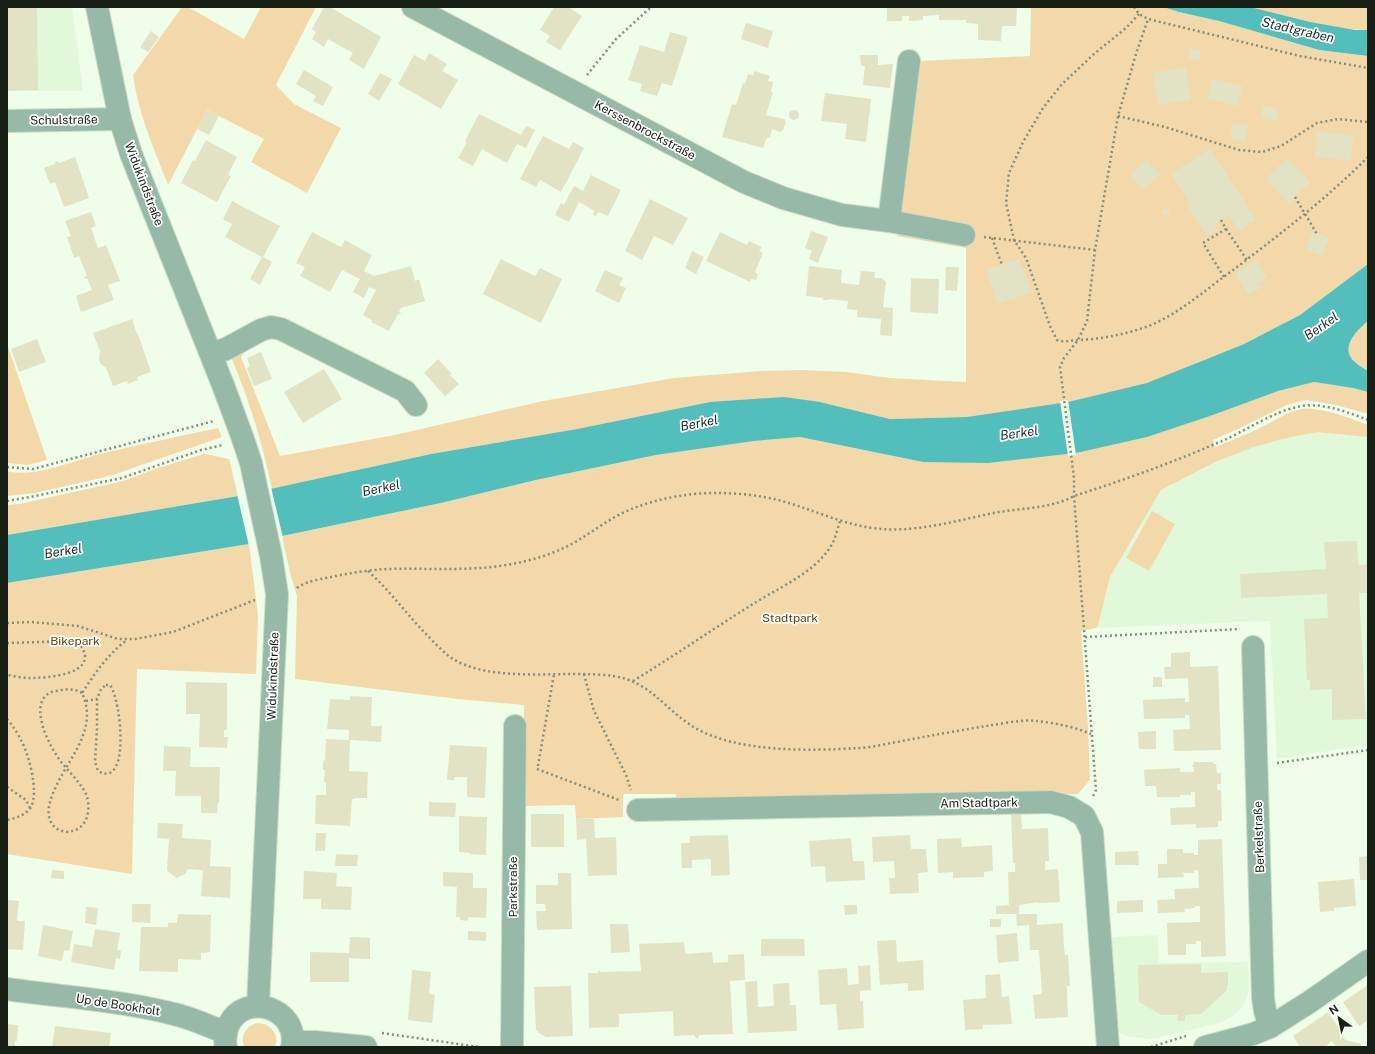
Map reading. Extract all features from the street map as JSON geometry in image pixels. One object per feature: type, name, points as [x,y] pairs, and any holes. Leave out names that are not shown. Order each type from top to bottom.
[{"type":"street","name":"Widukindstraße","points":[[97,7],[120,119],[131,154],[235,415],[251,463],[271,556],[276,594],[258,1006]]},
{"type":"street","name":"Kerssenbrockstraße","points":[[413,7],[744,182],[784,198],[842,215],[889,221],[964,235]]},
{"type":"street","points":[[889,221],[909,61]]},
{"type":"street","name":"Schulstraße","points":[[7,121],[120,119]]},
{"type":"street","points":[[211,354],[261,330],[271,327],[281,329],[404,391],[416,405]]},
{"type":"street","name":"Berkelstraße","points":[[1253,647],[1263,998],[1265,1011],[1259,1036]]},
{"type":"street","name":"Parkstraße","points":[[512,1047],[515,726]]},
{"type":"street","name":"Am Stadtpark","points":[[638,810],[1050,802],[1069,807],[1084,816]]},
{"type":"street","points":[[1084,816],[1092,832],[1108,1047]]},
{"type":"street","points":[[1205,1047],[1259,1036],[1368,961]]},
{"type":"street","name":"Up de Bookholt","points":[[7,989],[73,997],[175,1014],[226,1040]]},
{"type":"street","points":[[226,1040],[230,1022],[247,1008],[258,1006],[272,1009],[283,1016],[289,1024],[292,1033],[292,1045],[315,1042],[371,1040]]},
{"type":"path","points":[[576,94],[581,84],[616,39],[651,7]]},
{"type":"path","points":[[1134,7],[1139,14],[1148,19],[1300,56],[1368,68]]},
{"type":"path","points":[[1139,14],[1126,28],[1094,54],[1062,84],[1043,108],[1023,142],[1009,172],[1006,203],[1014,240],[1026,258],[1048,320],[1057,340],[1064,342],[1098,339],[1141,329],[1168,316],[1195,299],[1247,260],[1305,213],[1368,157]]},
{"type":"path","points":[[1084,816],[1096,790],[1074,496],[1074,478],[1060,367],[1064,358],[1078,340],[1087,321],[1095,250],[1118,116],[1148,19]]},
{"type":"path","points":[[1118,116],[1165,127],[1239,150],[1262,152],[1281,146],[1317,123],[1338,119],[1368,122]]},
{"type":"path","points":[[1295,197],[1317,234]]},
{"type":"path","points":[[1221,220],[1247,260]]},
{"type":"path","points":[[1224,277],[1203,243],[1226,229]]},
{"type":"path","points":[[964,235],[1095,250]]},
{"type":"path","points":[[992,238],[1002,265]]},
{"type":"path","points":[[7,623],[31,622],[78,626],[118,639],[135,639],[173,632],[217,614],[252,603],[262,596],[292,592],[303,584],[323,578],[387,569],[469,569],[522,562],[561,550],[612,518],[629,510],[664,499],[696,493],[737,493],[758,495],[794,504],[840,521],[873,528],[894,530],[913,529],[1020,508],[1057,503],[1183,458],[1281,412],[1297,407],[1312,405],[1331,408],[1368,420]]},
{"type":"path","points":[[7,467],[33,469],[235,415]]},
{"type":"path","points":[[7,500],[30,497],[122,478],[201,450],[230,444],[243,439]]},
{"type":"path","points":[[632,680],[672,657],[807,570],[830,549],[840,521]]},
{"type":"path","points":[[368,571],[382,584],[434,642],[450,657],[469,666],[495,672],[584,674],[613,676],[632,680],[660,699],[693,726],[735,742],[767,747],[814,750],[861,748],[994,725],[1036,720],[1081,730],[1091,734]]},
{"type":"path","points":[[1085,637],[1250,628],[1253,647]]},
{"type":"path","points":[[82,693],[106,659],[116,648],[128,639]]},
{"type":"path","points":[[7,643],[71,641],[81,646],[85,655],[84,663],[81,666],[72,672],[65,674],[39,678],[7,675]]},
{"type":"path","points":[[537,769],[554,674]]},
{"type":"path","points":[[584,674],[594,712],[626,775],[629,784]]},
{"type":"path","points":[[106,685],[110,685],[115,694],[119,714],[120,735],[117,766],[114,770],[106,774],[98,771],[96,767],[97,699],[101,689],[106,685]]},
{"type":"path","points":[[86,701],[82,693],[77,690],[69,689],[47,694],[42,700],[40,708],[40,718],[45,732],[58,756],[66,768],[86,794],[88,801],[86,820],[81,826],[76,830],[67,832],[59,831],[54,826],[48,812],[54,790],[66,768],[72,760],[85,729],[87,719],[86,701]]},
{"type":"path","points":[[86,701],[97,699]]},
{"type":"path","points":[[7,719],[22,740],[30,765],[34,788],[33,800],[30,808],[22,816],[7,820]]},
{"type":"path","points":[[1256,765],[1368,750]]},
{"type":"path","points":[[514,772],[537,769],[619,800],[638,810]]},
{"type":"path","points":[[7,787],[26,800],[30,808]]},
{"type":"path","points":[[371,1040],[479,1047]]},
{"type":"shaded area","points":[[7,7],[72,7],[83,91],[7,91]]},
{"type":"shaded area","points":[[1368,425],[1368,745],[1277,759],[1270,621],[1096,628],[1110,577],[1161,489],[1273,428]]},
{"type":"shaded area","points":[[1158,935],[1159,963],[1248,962],[1249,991],[1244,1005],[1234,1015],[1223,1022],[1151,1039],[1129,1037],[1118,1032],[1115,1010],[1111,937]]},
{"type":"green space","points":[[182,7],[188,7],[244,39],[261,7],[316,7],[276,85],[294,104],[341,128],[307,193],[251,162],[264,139],[207,110],[168,185],[143,117],[135,89],[133,75]]},
{"type":"green space","name":"Stadtpark","points":[[1031,7],[1163,7],[1219,21],[1319,50],[1368,56],[1368,264],[1300,315],[1244,344],[1191,365],[1278,391],[1314,382],[1353,388],[1368,392],[1368,414],[1336,405],[1306,400],[1289,404],[1213,440],[1215,447],[1243,436],[1286,414],[1302,409],[1327,411],[1368,425],[1368,437],[1317,432],[1282,439],[1251,448],[1215,462],[1161,490],[1110,577],[1098,626],[1096,628],[1081,631],[1090,780],[1078,794],[676,801],[676,794],[625,794],[623,795],[623,817],[576,819],[575,805],[524,806],[524,705],[458,699],[295,679],[297,596],[290,573],[282,536],[441,503],[536,480],[656,455],[754,441],[800,437],[923,462],[966,417],[890,419],[820,402],[710,402],[577,429],[431,454],[272,489],[255,422],[231,357],[250,345],[241,357],[280,456],[395,435],[543,401],[674,378],[761,371],[802,370],[847,372],[889,378],[966,382],[966,248],[897,236],[919,61],[1030,56]]},
{"type":"green space","points":[[1250,7],[1368,7],[1368,30],[1338,28],[1293,19]]},
{"type":"green space","points":[[1368,321],[1368,371],[1358,365],[1350,357],[1349,346],[1354,335]]},
{"type":"green space","points":[[7,344],[47,460],[28,465],[8,463]]},
{"type":"green space","points":[[218,428],[222,437],[110,476],[35,493],[7,496],[7,471],[17,473],[40,471],[111,451]]},
{"type":"green space","points":[[204,454],[229,459],[238,496],[7,535],[7,505],[20,504],[123,481],[158,468]]},
{"type":"green space","points":[[1152,511],[1175,524],[1149,571],[1126,558]]},
{"type":"green space","name":"Bikepark","points":[[249,544],[258,615],[256,674],[137,669],[132,874],[7,854],[7,583]]},
{"type":"green space","points":[[257,1023],[262,1023],[273,1030],[276,1038],[275,1047],[244,1047],[243,1035],[250,1026]]},
{"type":"water","name":"Stadtgraben","points":[[1163,7],[1250,7],[1310,22],[1355,30],[1368,30],[1368,56],[1319,50],[1219,21]]},
{"type":"water","name":"Berkel","points":[[1368,264],[1368,321],[1354,335],[1349,346],[1349,351],[1350,357],[1358,365],[1368,371],[1368,392],[1353,388],[1314,382],[1278,391],[1147,437],[1076,453],[988,463],[923,462],[800,437],[754,441],[656,455],[536,480],[441,503],[249,544],[7,583],[7,535],[238,496],[431,454],[577,429],[710,402],[784,397],[820,402],[890,419],[967,417],[1068,402],[1147,383],[1244,344],[1300,315]]},
{"type":"pier","points":[[1068,400],[1076,455],[1068,456],[1060,401]]},
{"type":"pier","points":[[271,487],[283,538],[249,546],[237,494]]},
{"type":"building","points":[[7,7],[37,7],[38,90],[7,91]]},
{"type":"building","points":[[324,7],[330,7],[381,37],[364,69],[349,60],[353,53],[328,39],[324,47],[312,39],[316,32],[312,29]]},
{"type":"building","points":[[554,7],[568,7],[582,16],[560,50],[546,42],[550,36],[540,30]]},
{"type":"building","points":[[887,7],[1017,7],[1016,26],[1002,26],[1001,41],[978,40],[978,24],[966,23],[966,20],[939,20],[939,15],[923,16],[923,20],[909,21],[909,16],[902,16],[902,21],[887,21]]},
{"type":"building","points":[[746,23],[773,31],[768,48],[741,39]]},
{"type":"building","points":[[151,31],[159,37],[148,52],[140,47]]},
{"type":"building","points":[[670,32],[688,37],[672,86],[662,83],[657,96],[640,91],[642,84],[628,80],[640,45],[664,52]]},
{"type":"building","points":[[1190,48],[1201,50],[1199,60],[1188,58]]},
{"type":"building","points":[[429,53],[447,64],[442,71],[458,80],[441,109],[398,84],[414,55],[425,61]]},
{"type":"building","points":[[860,55],[878,55],[878,65],[893,64],[890,88],[863,85],[865,66],[861,66]]},
{"type":"building","points":[[1186,68],[1191,100],[1158,105],[1153,73]]},
{"type":"building","points":[[304,70],[333,87],[323,106],[313,101],[316,96],[296,84]]},
{"type":"building","points":[[754,71],[770,76],[768,81],[773,82],[771,92],[773,92],[766,115],[784,119],[786,122],[783,130],[780,132],[772,129],[770,137],[766,139],[763,148],[722,137],[732,104],[736,105],[743,83],[745,84],[748,74],[753,76]]},
{"type":"building","points":[[380,73],[392,79],[379,101],[368,94]]},
{"type":"building","points":[[1212,79],[1242,86],[1238,106],[1207,98]]},
{"type":"building","points":[[825,93],[871,99],[866,142],[845,139],[847,124],[821,121]]},
{"type":"building","points":[[1263,106],[1278,109],[1276,121],[1261,117]]},
{"type":"building","points":[[207,110],[219,116],[209,135],[197,129]]},
{"type":"building","points":[[792,110],[796,110],[798,111],[798,119],[792,120],[789,117],[789,113]]},
{"type":"building","points":[[479,114],[521,135],[526,126],[535,130],[526,148],[517,144],[507,163],[482,149],[473,166],[458,158],[467,142],[465,141]]},
{"type":"building","points":[[1232,124],[1247,125],[1246,140],[1231,139]]},
{"type":"building","points":[[1317,132],[1353,135],[1351,160],[1315,158]]},
{"type":"building","points":[[543,136],[569,149],[573,142],[584,148],[561,192],[540,180],[536,187],[520,179]]},
{"type":"building","points":[[206,140],[237,157],[228,175],[231,176],[217,202],[181,183]]},
{"type":"building","points":[[1210,149],[1256,220],[1239,231],[1229,215],[1215,224],[1219,229],[1207,236],[1186,203],[1189,201],[1171,174]]},
{"type":"building","points":[[75,157],[89,198],[64,207],[55,182],[50,184],[44,168],[55,164],[55,162],[58,161],[59,163]]},
{"type":"building","points":[[1287,158],[1310,182],[1289,203],[1266,179]]},
{"type":"building","points":[[1147,160],[1160,175],[1143,189],[1130,174]]},
{"type":"building","points":[[591,175],[621,190],[608,216],[598,212],[596,216],[593,214],[595,211],[579,202],[569,222],[555,215],[561,203],[564,205],[574,186],[583,191]]},
{"type":"building","points":[[650,199],[688,218],[673,245],[654,236],[642,260],[625,251]]},
{"type":"building","points":[[232,201],[280,226],[263,257],[272,262],[260,285],[250,279],[262,257],[225,237],[232,224],[223,219]]},
{"type":"building","points":[[1167,207],[1171,211],[1165,216],[1161,212]]},
{"type":"building","points":[[91,212],[96,226],[91,228],[98,248],[106,245],[120,281],[108,285],[114,300],[81,312],[76,296],[92,290],[87,278],[85,279],[84,277],[87,276],[79,256],[74,258],[67,237],[71,236],[65,221]]},
{"type":"building","points":[[811,231],[828,237],[818,263],[809,259],[812,251],[805,248]]},
{"type":"building","points":[[312,232],[341,247],[345,240],[372,255],[364,271],[374,276],[411,266],[415,281],[419,279],[425,301],[401,308],[399,312],[401,313],[400,315],[398,314],[389,331],[371,322],[372,320],[363,315],[376,290],[369,287],[364,298],[353,292],[360,279],[342,270],[330,292],[300,276],[305,267],[296,263]]},
{"type":"building","points":[[720,232],[747,245],[749,241],[762,247],[759,251],[763,253],[755,272],[758,275],[756,280],[751,279],[750,282],[706,261]]},
{"type":"building","points":[[1312,232],[1329,238],[1322,256],[1306,250]]},
{"type":"building","points":[[692,251],[704,257],[696,274],[685,268]]},
{"type":"building","points":[[501,259],[535,276],[540,268],[562,279],[541,323],[483,294]]},
{"type":"building","points":[[1019,259],[1032,292],[998,304],[986,270]]},
{"type":"building","points":[[1256,260],[1267,277],[1257,284],[1260,288],[1249,295],[1235,274]]},
{"type":"building","points":[[809,266],[842,270],[841,283],[859,285],[861,271],[875,272],[874,278],[882,278],[886,282],[883,307],[893,308],[892,336],[880,335],[881,319],[857,317],[857,310],[847,309],[848,301],[823,300],[823,298],[806,296]]},
{"type":"building","points":[[946,267],[959,267],[957,291],[945,290]]},
{"type":"building","points":[[605,270],[623,278],[619,285],[626,288],[619,303],[595,291]]},
{"type":"building","points":[[911,278],[939,279],[938,314],[910,312]]},
{"type":"building","points":[[132,319],[151,372],[137,377],[138,380],[128,384],[127,381],[113,386],[106,368],[100,363],[100,351],[93,333]]},
{"type":"building","points":[[37,339],[46,362],[19,372],[11,349]]},
{"type":"building","points":[[261,352],[272,379],[254,386],[247,368],[250,366],[247,358]]},
{"type":"building","points":[[438,359],[459,384],[445,396],[424,373]]},
{"type":"building","points":[[324,369],[342,399],[303,423],[284,392]]},
{"type":"building","points":[[1357,541],[1358,565],[1368,564],[1368,593],[1359,593],[1366,719],[1332,720],[1332,689],[1310,690],[1310,680],[1307,680],[1304,619],[1328,618],[1327,594],[1241,598],[1240,574],[1326,569],[1324,542]]},
{"type":"building","points":[[1190,652],[1190,667],[1218,666],[1221,750],[1174,751],[1173,730],[1190,729],[1189,715],[1185,715],[1185,718],[1144,719],[1143,700],[1185,698],[1185,702],[1189,702],[1188,678],[1165,679],[1164,667],[1171,667],[1171,653]]},
{"type":"building","points":[[1153,677],[1162,677],[1162,687],[1153,687]]},
{"type":"building","points":[[186,682],[227,683],[227,730],[224,730],[224,737],[228,737],[227,748],[199,747],[200,714],[186,714]]},
{"type":"building","points":[[350,696],[372,697],[371,726],[382,726],[381,742],[350,740],[349,771],[368,772],[367,798],[352,799],[350,826],[315,824],[316,795],[326,795],[323,760],[325,761],[326,739],[349,740],[349,730],[327,729],[330,699],[350,700]]},
{"type":"building","points":[[1156,731],[1156,749],[1139,749],[1138,732]]},
{"type":"building","points":[[450,745],[487,747],[485,798],[467,797],[467,777],[454,777],[454,780],[447,780]]},
{"type":"building","points":[[164,746],[191,747],[190,767],[220,767],[219,802],[217,813],[201,813],[201,796],[175,796],[176,771],[163,771]]},
{"type":"building","points":[[1194,762],[1213,762],[1213,764],[1216,764],[1217,773],[1221,773],[1221,784],[1217,784],[1217,790],[1221,790],[1222,821],[1218,821],[1218,827],[1196,828],[1196,824],[1171,825],[1170,808],[1195,807],[1195,792],[1191,792],[1191,795],[1180,795],[1180,797],[1157,797],[1156,786],[1145,786],[1144,770],[1180,768],[1180,772],[1194,772],[1194,767],[1192,767]]},
{"type":"building","points":[[429,802],[456,803],[455,817],[429,816]]},
{"type":"building","points":[[531,814],[564,814],[564,847],[531,847]]},
{"type":"building","points":[[1011,814],[1021,814],[1022,829],[1048,828],[1049,861],[1045,861],[1045,870],[1058,869],[1060,902],[1038,902],[1019,905],[1019,914],[1037,914],[1037,925],[1063,923],[1064,948],[1065,955],[1068,955],[1070,986],[1067,986],[1068,1017],[1035,1019],[1033,995],[1042,994],[1039,950],[1030,950],[1029,925],[1017,926],[1016,914],[996,914],[996,906],[1009,905],[1008,872],[1015,872],[1015,863],[1013,863]]},
{"type":"building","points":[[459,816],[487,817],[486,855],[459,852]]},
{"type":"building","points":[[576,819],[594,819],[595,838],[616,837],[617,875],[588,876],[586,839],[577,840]]},
{"type":"building","points":[[158,823],[183,824],[182,838],[211,840],[210,866],[231,867],[230,898],[201,896],[203,870],[188,869],[185,874],[177,878],[167,870],[169,839],[157,838]]},
{"type":"building","points":[[316,833],[326,833],[325,851],[315,851]]},
{"type":"building","points":[[728,835],[730,875],[711,876],[711,859],[692,860],[692,868],[682,868],[681,843],[690,843],[690,836]]},
{"type":"building","points":[[910,835],[911,849],[926,849],[928,872],[918,873],[919,893],[890,894],[889,878],[895,878],[894,861],[873,862],[872,837]]},
{"type":"building","points":[[851,838],[853,861],[864,861],[865,880],[826,882],[825,866],[811,867],[809,841]]},
{"type":"building","points":[[961,838],[962,847],[992,845],[993,871],[984,872],[984,877],[953,878],[953,872],[938,873],[937,839]]},
{"type":"building","points":[[1222,839],[1226,956],[1201,957],[1201,941],[1196,941],[1196,944],[1186,944],[1186,955],[1168,955],[1167,923],[1200,922],[1200,906],[1184,909],[1185,912],[1158,913],[1157,900],[1175,899],[1174,889],[1199,888],[1198,870],[1194,870],[1194,873],[1183,873],[1184,877],[1158,878],[1158,864],[1167,864],[1167,849],[1183,849],[1183,853],[1194,853],[1194,855],[1198,855],[1198,840]]},
{"type":"building","points":[[1138,851],[1139,865],[1115,865],[1115,852]]},
{"type":"building","points":[[336,854],[358,855],[357,866],[335,866]]},
{"type":"building","points":[[1368,856],[1368,880],[1360,880],[1359,857]]},
{"type":"building","points":[[52,870],[64,871],[64,879],[51,878]]},
{"type":"building","points":[[304,871],[337,873],[336,886],[352,887],[351,910],[321,909],[321,899],[303,899]]},
{"type":"building","points":[[443,872],[473,873],[473,888],[487,888],[486,918],[469,917],[467,921],[456,917],[457,887],[443,886]]},
{"type":"building","points":[[558,873],[571,873],[572,929],[537,930],[536,911],[546,911],[545,904],[536,904],[536,885],[558,885]]},
{"type":"building","points":[[1354,879],[1356,906],[1334,908],[1334,911],[1320,912],[1318,882]]},
{"type":"building","points":[[7,900],[19,901],[17,921],[25,921],[23,950],[7,949]]},
{"type":"building","points":[[1143,900],[1143,912],[1117,913],[1117,901]]},
{"type":"building","points":[[132,904],[151,904],[150,923],[132,922]]},
{"type":"building","points":[[844,905],[857,905],[857,914],[845,915]]},
{"type":"building","points":[[86,907],[98,908],[96,925],[85,923]]},
{"type":"building","points":[[178,914],[211,915],[210,952],[201,953],[201,960],[178,959],[178,972],[139,971],[141,927],[168,927],[168,923],[177,923]]},
{"type":"building","points":[[990,919],[1001,919],[1001,927],[990,927]]},
{"type":"building","points":[[610,924],[628,924],[630,952],[611,953]]},
{"type":"building","points":[[43,925],[73,931],[69,951],[64,950],[62,961],[38,956]]},
{"type":"building","points":[[95,929],[120,933],[117,950],[121,951],[120,959],[116,958],[114,970],[71,962],[74,944],[92,947]]},
{"type":"building","points":[[468,931],[486,932],[486,941],[468,940]]},
{"type":"building","points":[[1017,933],[1019,961],[998,963],[996,935]]},
{"type":"building","points":[[350,937],[370,938],[370,959],[349,958],[349,982],[310,982],[310,952],[349,953]]},
{"type":"building","points":[[761,939],[804,939],[805,956],[761,956]]},
{"type":"building","points":[[896,940],[897,962],[923,960],[924,990],[908,991],[908,983],[880,985],[877,941]]},
{"type":"building","points":[[684,942],[685,954],[712,952],[713,963],[728,962],[728,955],[744,954],[745,980],[730,981],[733,1034],[699,1035],[697,1039],[694,1035],[674,1036],[673,1011],[619,1014],[619,1027],[589,1028],[588,973],[598,973],[598,971],[641,971],[639,944]]},
{"type":"building","points":[[1201,964],[1201,973],[1228,973],[1228,985],[1227,990],[1201,1014],[1185,1015],[1185,1021],[1178,1021],[1178,1015],[1162,1015],[1139,1002],[1138,965]]},
{"type":"building","points":[[870,965],[871,990],[860,991],[860,1001],[863,1001],[864,1028],[838,1030],[836,1004],[820,1005],[818,970],[847,968],[848,985],[859,984],[858,966]]},
{"type":"building","points":[[412,970],[431,972],[429,994],[435,995],[432,1023],[408,1020]]},
{"type":"building","points":[[1000,974],[1002,997],[1009,996],[1012,1024],[983,1025],[983,1029],[965,1030],[963,1000],[986,998],[985,975]]},
{"type":"building","points":[[757,981],[758,1007],[774,1006],[773,984],[789,983],[790,1005],[796,1005],[797,1031],[748,1033],[745,982]]},
{"type":"building","points":[[1368,985],[1368,1020],[1359,1026],[1343,1002]]},
{"type":"building","points":[[571,986],[573,1036],[546,1037],[539,1033],[536,1030],[534,987]]},
{"type":"building","points":[[1328,1012],[1343,1034],[1342,1035],[1345,1040],[1362,1044],[1361,1047],[1336,1047],[1332,1041],[1325,1047],[1300,1047],[1293,1036]]},
{"type":"building","points":[[7,1024],[18,1025],[15,1047],[7,1047]]},
{"type":"building","points":[[55,1026],[111,1033],[109,1047],[52,1047]]}]
